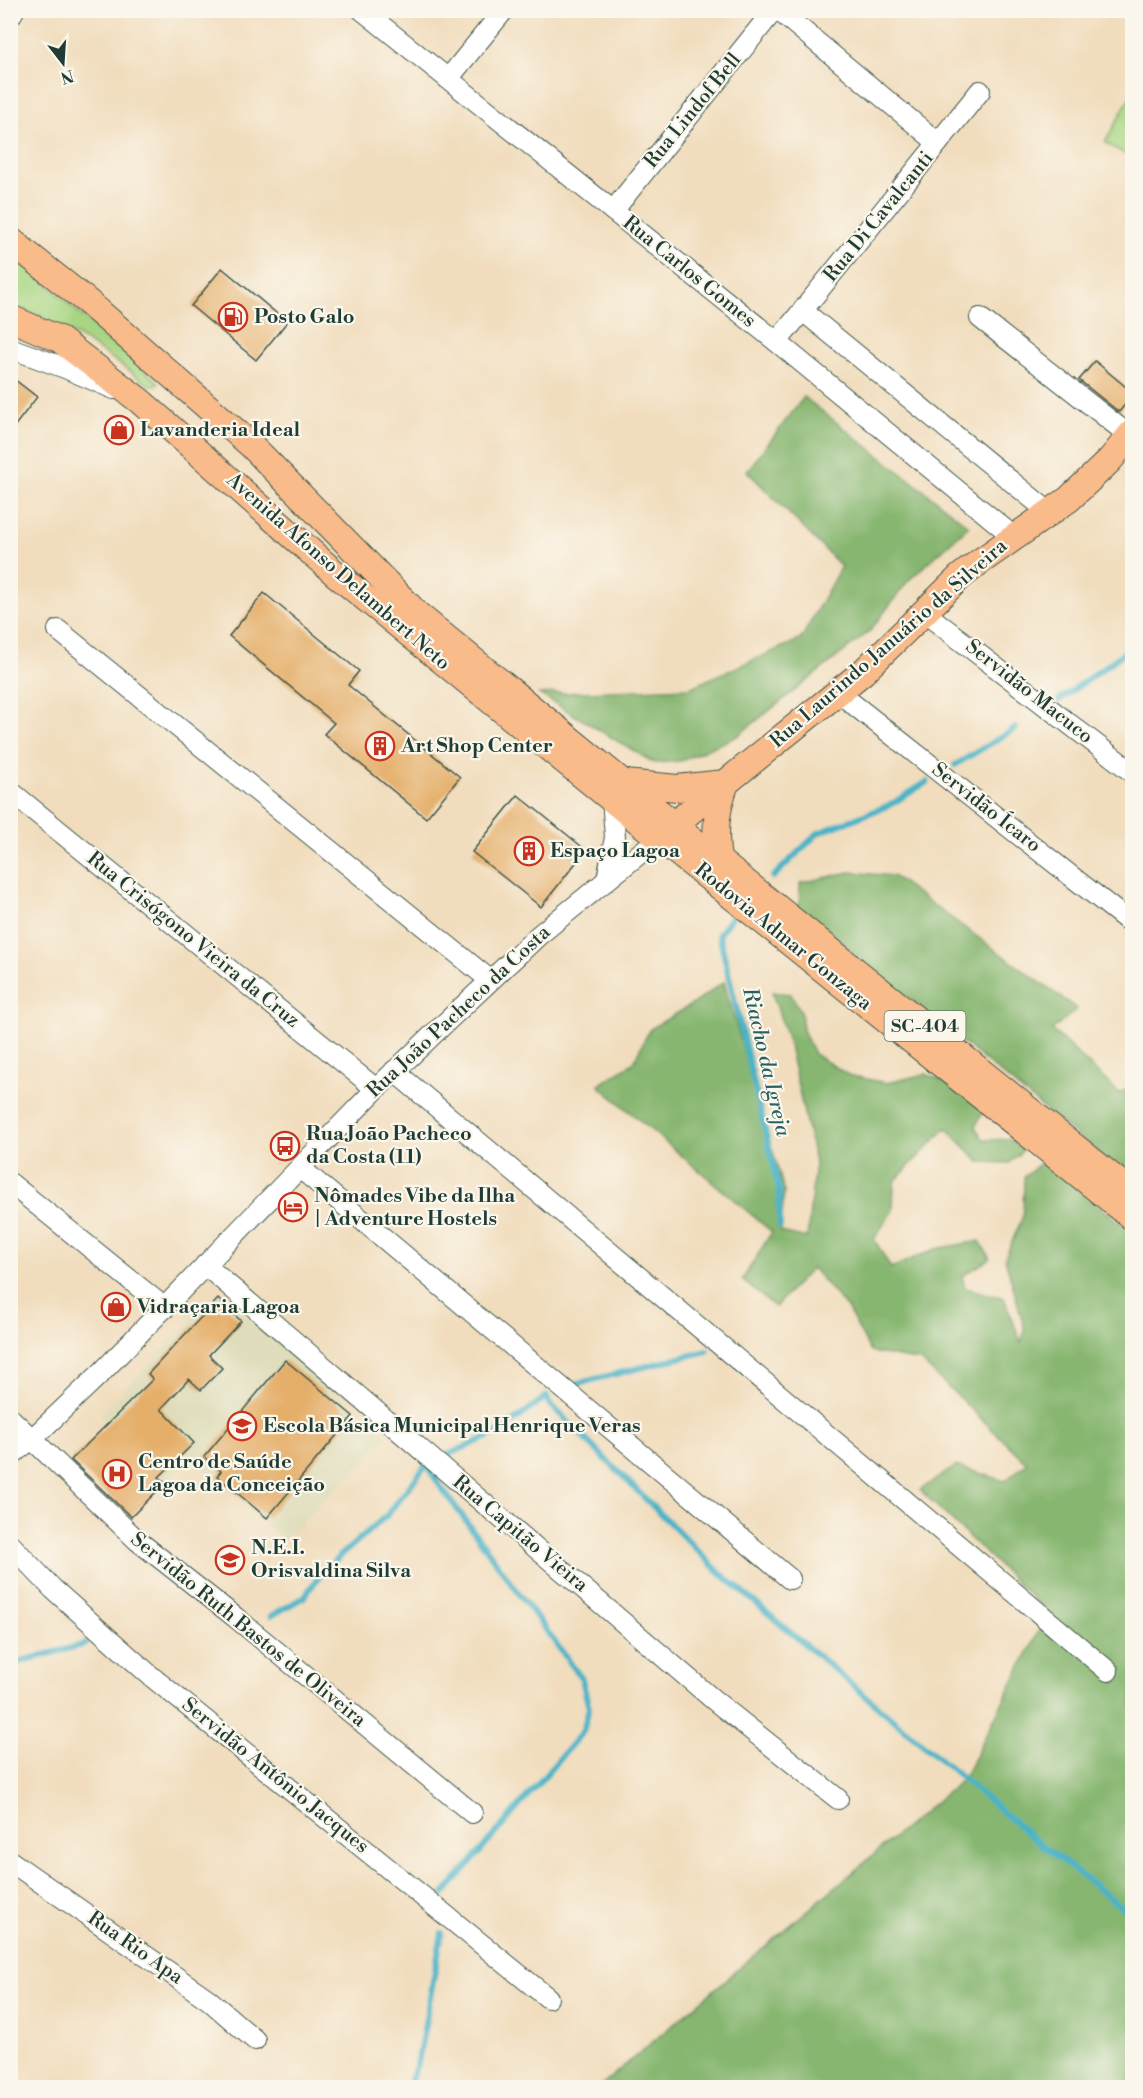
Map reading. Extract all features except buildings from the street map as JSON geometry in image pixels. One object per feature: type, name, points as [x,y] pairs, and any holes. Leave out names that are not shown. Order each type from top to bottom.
[{"type":"main road","name":"Avenida Afonso Delambert Neto","points":[[10,240],[89,303],[266,459],[418,615],[618,791]]},
{"type":"main road","name":"Avenida Afonso Delambert Neto","points":[[10,318],[59,339],[140,401],[337,575],[667,831]]},
{"type":"main road","name":"Rua Laurindo Januário da Silveira","points":[[667,831],[838,693],[882,655],[960,578],[1089,482],[1131,435]]},
{"type":"main road","points":[[222,472],[266,459]]},
{"type":"main road","points":[[618,791],[726,783],[716,819],[715,839],[718,859]]},
{"type":"main road","name":"Rodovia Admar Gonzaga","points":[[667,831],[718,859],[1132,1193]]},
{"type":"main road","name":"Rodovia Admar Gonzaga","points":[[667,831],[1132,1217]]},
{"type":"street","points":[[10,17],[14,10]]},
{"type":"street","name":"Rua Carlos Gomes","points":[[362,10],[777,342],[1014,537]]},
{"type":"street","points":[[448,80],[504,10]]},
{"type":"street","points":[[776,10],[938,143]]},
{"type":"street","name":"Rua Lindof Bell","points":[[613,211],[776,10]]},
{"type":"street","name":"Rua Di Cavalcanti","points":[[777,342],[980,91]]},
{"type":"street","points":[[803,310],[1050,513]]},
{"type":"street","points":[[980,318],[1131,435]]},
{"type":"street","points":[[10,348],[65,368],[140,401]]},
{"type":"street","name":"Servidão Macuco","points":[[925,613],[1132,772]]},
{"type":"street","points":[[58,630],[490,980]]},
{"type":"street","name":"Servidão Ícaro","points":[[838,693],[1132,924]]},
{"type":"street","name":"Rua Crisógono Vieira da Cruz","points":[[10,791],[376,1089]]},
{"type":"street","points":[[607,879],[615,837],[618,791]]},
{"type":"street","name":"Rua João Pacheco da Costa","points":[[10,1456],[33,1438],[102,1372],[394,1071],[539,934],[667,831]]},
{"type":"street","points":[[394,1071],[1108,1671]]},
{"type":"street","points":[[300,1168],[790,1579]]},
{"type":"street","points":[[10,1184],[165,1308]]},
{"type":"street","name":"Rua Capitão Vieira","points":[[205,1266],[715,1701],[838,1799]]},
{"type":"street","name":"Servidão Ruth Bastos de Oliveira","points":[[10,1418],[138,1541],[236,1617],[472,1813]]},
{"type":"street","name":"Servidão Antônio Jacques","points":[[10,1544],[53,1589],[152,1677],[548,1998]]},
{"type":"street","name":"Rua Rio Apa","points":[[10,1861],[209,2000],[255,2040]]},
{"type":"shaded area","name":"Escola Básica Municipal Henrique Veras","points":[[218,1292],[387,1436],[284,1541],[192,1456],[166,1482],[100,1415]]},
{"type":"green space","points":[[1132,93],[1132,158],[1105,143]]},
{"type":"green space","points":[[10,256],[25,265],[159,383],[155,386],[147,384],[65,329],[11,305]]},
{"type":"green space","points":[[804,397],[969,526],[908,581],[870,631],[737,736],[681,761],[654,763],[539,694],[689,688],[801,639],[841,566],[747,471]]},
{"type":"green space","points":[[850,872],[893,876],[1077,1009],[1052,1030],[1119,1093],[1132,1087],[1132,1181],[799,908],[800,883]]},
{"type":"green space","points":[[724,982],[784,1190],[781,1232],[807,1238],[815,1163],[788,1041],[772,992],[791,994],[801,1012],[803,1030],[814,1054],[848,1075],[886,1083],[926,1074],[947,1083],[985,1109],[975,1127],[984,1140],[1009,1139],[1023,1150],[1009,1163],[980,1162],[946,1128],[894,1182],[893,1210],[874,1239],[891,1268],[935,1249],[980,1241],[990,1259],[962,1276],[965,1288],[1004,1298],[1021,1342],[1025,1330],[1005,1258],[1023,1216],[1024,1177],[1042,1162],[1132,1231],[1132,2087],[598,2088],[964,1778],[1048,1613],[920,1490],[956,1466],[1005,1481],[1027,1463],[921,1361],[871,1352],[847,1308],[812,1268],[775,1307],[742,1280],[772,1232],[598,1085],[633,1063],[650,1029]]},
{"type":"waterway","name":"Riacho da Igreja","points":[[1058,701],[1132,647]]},
{"type":"waterway","name":"Riacho da Igreja","points":[[955,765],[1016,728]]},
{"type":"waterway","name":"Riacho da Igreja","points":[[773,877],[818,833],[890,805],[927,782]]},
{"type":"waterway","name":"Riacho da Igreja","points":[[735,912],[719,934],[779,1190],[780,1226]]},
{"type":"waterway","name":"Riacho da Igreja","points":[[576,1384],[707,1351]]},
{"type":"waterway","points":[[271,1616],[304,1597],[323,1571],[387,1515],[427,1464],[501,1431],[547,1396],[548,1402],[718,1571],[1032,1837],[1132,1915]]},
{"type":"waterway","points":[[428,1466],[438,1483],[582,1679],[589,1708],[583,1731],[444,1894]]},
{"type":"waterway","name":"Riacho da Igreja","points":[[10,1664],[86,1644]]},
{"type":"waterway","points":[[408,2088],[418,2061],[442,1933]]},
{"type":"place","name":"Posto Galo","points":[[233,317]]},
{"type":"place","name":"Lavanderia Ideal","points":[[119,430]]},
{"type":"place","name":"Art Shop Center","points":[[380,746]]},
{"type":"place","name":"Espaço Lagoa","points":[[529,851]]},
{"type":"place","name":"Rua João Pacheco da Costa (11)","points":[[285,1146]]},
{"type":"place","name":"Nômades Vibe da Ilha | Adventure Hostels","points":[[293,1207]]},
{"type":"place","name":"Vidraçaria Lagoa","points":[[116,1307]]},
{"type":"place","name":"Escola Básica Municipal Henrique Veras","points":[[242,1426]]},
{"type":"place","name":"Centro de Saúde Lagoa da Conceição","points":[[117,1474]]},
{"type":"place","name":"N.E.I. Orisvaldina Silva","points":[[230,1560]]}]
